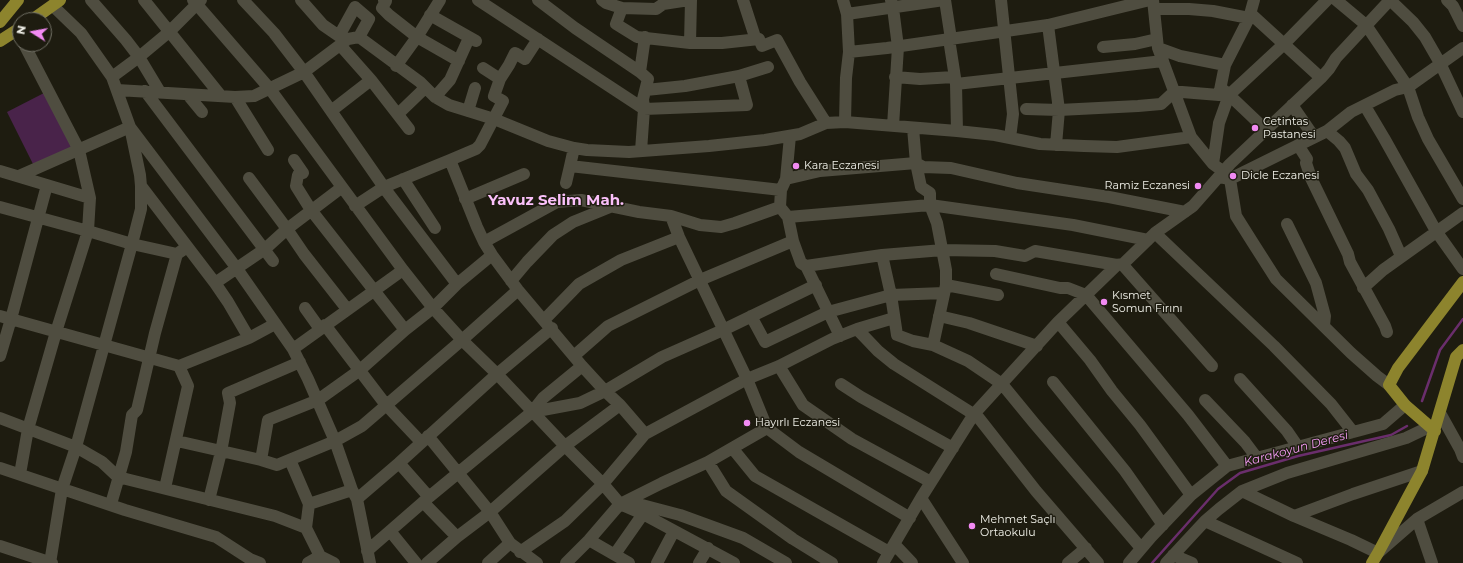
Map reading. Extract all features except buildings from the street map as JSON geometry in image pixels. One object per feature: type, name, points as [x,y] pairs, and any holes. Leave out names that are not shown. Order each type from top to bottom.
[{"type":"main road","points":[[0,22],[18,0]]},
{"type":"main road","points":[[44,12],[57,3]]},
{"type":"main road","points":[[0,40],[12,34]]},
{"type":"main road","points":[[1432,429],[1405,405],[1390,385],[1398,368],[1463,282]]},
{"type":"main road","points":[[1375,558],[1422,472],[1432,429],[1440,413],[1456,357],[1463,350]]},
{"type":"street","points":[[91,0],[139,57],[160,92]]},
{"type":"street","points":[[144,0],[221,96]]},
{"type":"street","points":[[243,0],[274,33],[304,72],[384,187],[457,284]]},
{"type":"street","points":[[302,0],[323,25],[396,66],[420,82],[435,97],[449,105],[494,119],[548,141],[574,148],[629,152],[709,146],[790,136],[800,134],[826,123],[845,122],[957,131],[1010,138],[1040,144],[1056,145],[1117,147],[1191,137]]},
{"type":"street","points":[[386,0],[382,8],[417,36],[459,61]]},
{"type":"street","points":[[396,66],[440,0]]},
{"type":"street","points":[[478,0],[644,109],[747,105],[739,76]]},
{"type":"street","points":[[538,0],[648,79],[643,99],[644,109],[641,151]]},
{"type":"street","points":[[602,0],[606,3],[622,8],[656,9],[663,4],[690,0],[690,43]]},
{"type":"street","points":[[743,0],[755,37],[759,39],[762,46],[777,40],[800,82],[826,123]]},
{"type":"street","points":[[843,0],[847,14],[849,52],[846,78],[845,122]]},
{"type":"street","points":[[847,14],[892,4],[944,0],[955,80],[957,131]]},
{"type":"street","points":[[1001,0],[1003,30],[1010,78],[1012,114],[1010,138]]},
{"type":"street","points":[[1213,164],[1223,93],[1225,65],[1250,16],[1254,0]]},
{"type":"street","points":[[1223,93],[1284,44],[1327,0]]},
{"type":"street","points":[[1336,0],[1366,25],[1408,87],[1418,117],[1428,139],[1463,199]]},
{"type":"street","points":[[883,563],[921,498],[974,414],[1058,322],[1086,295],[1151,237],[1193,206],[1224,176],[1266,130],[1321,78],[1336,58],[1390,0],[1413,22],[1425,37],[1440,63],[1463,112]]},
{"type":"street","points":[[1447,0],[1453,6],[1463,26]]},
{"type":"street","points":[[112,77],[169,32],[197,1],[270,89],[402,270],[462,340],[497,374],[603,484],[620,504],[643,514],[734,563]]},
{"type":"street","points":[[117,90],[188,95],[235,97],[254,96],[304,72],[346,39],[368,19],[355,2]]},
{"type":"street","points":[[355,2],[346,39],[371,80],[409,129]]},
{"type":"street","points":[[0,546],[50,563],[62,489],[76,447],[105,345],[141,209],[140,175],[130,127],[112,77],[81,33],[57,3]]},
{"type":"street","points":[[849,52],[898,47],[1003,30],[1048,25],[1152,3],[1250,16],[1284,44],[1321,78]]},
{"type":"street","points":[[1152,3],[1157,43],[1191,137],[1224,176],[1236,216],[1252,243],[1276,279],[1377,376],[1390,385]]},
{"type":"street","points":[[892,4],[898,47],[893,126]]},
{"type":"street","points":[[622,8],[616,24],[637,37],[690,43],[722,43],[759,39]]},
{"type":"street","points":[[430,15],[472,39],[450,80],[435,97]]},
{"type":"street","points":[[1048,25],[1059,110],[1056,145]]},
{"type":"street","points":[[640,72],[645,38]]},
{"type":"street","points":[[355,206],[384,187],[476,149],[480,145],[503,101],[494,96],[500,79],[515,53],[525,59],[538,39]]},
{"type":"street","points":[[1103,47],[1157,43],[1180,56],[1225,65]]},
{"type":"street","points":[[1224,176],[1298,145],[1327,131],[1351,112],[1396,90],[1408,87],[1463,48]]},
{"type":"street","points":[[20,474],[28,429],[56,332],[88,231],[90,198],[79,150],[28,52]]},
{"type":"street","points":[[895,77],[955,80],[1010,78],[1163,61]]},
{"type":"street","points":[[646,90],[685,86],[739,76],[768,67]]},
{"type":"street","points":[[483,68],[500,79]]},
{"type":"street","points":[[331,111],[371,80]]},
{"type":"street","points":[[398,114],[425,88]]},
{"type":"street","points":[[468,110],[475,88]]},
{"type":"street","points":[[145,91],[273,261]]},
{"type":"street","points":[[1026,109],[1059,110],[1138,106],[1161,104],[1174,92],[1223,93],[1266,130]]},
{"type":"street","points":[[188,95],[202,112]]},
{"type":"street","points":[[235,97],[268,150]]},
{"type":"street","points":[[1292,105],[1314,137]]},
{"type":"street","points":[[1365,106],[1436,231],[1463,269]]},
{"type":"street","points":[[19,176],[130,127]]},
{"type":"street","points":[[130,127],[237,268],[293,349],[318,400],[335,441],[354,494],[370,563]]},
{"type":"street","points":[[912,128],[916,163],[921,187],[930,193],[930,205],[937,223],[943,250],[945,289],[933,345]]},
{"type":"street","points":[[1327,131],[1345,148],[1356,174],[1368,190],[1389,229],[1401,256]]},
{"type":"street","points":[[790,136],[780,207],[788,217],[793,241],[801,263],[806,266],[840,336]]},
{"type":"street","points":[[1298,145],[1307,159],[1306,163],[1311,178],[1348,254],[1350,262],[1387,332]]},
{"type":"street","points":[[566,183],[574,148]]},
{"type":"street","points":[[294,160],[303,173],[298,175],[296,186],[311,210],[405,330]]},
{"type":"street","points":[[450,160],[484,242],[492,255],[515,286],[575,355],[582,366],[604,391],[620,405],[645,434]]},
{"type":"street","points":[[570,166],[672,178],[783,185],[820,171],[916,163],[924,167],[951,168],[1017,183],[1109,197],[1185,212]]},
{"type":"street","points":[[0,171],[90,198]]},
{"type":"street","points":[[465,199],[524,174]]},
{"type":"street","points":[[249,178],[304,254],[347,309]]},
{"type":"street","points":[[403,179],[435,228]]},
{"type":"street","points":[[0,356],[6,318],[47,184]]},
{"type":"street","points":[[141,186],[182,250],[215,283],[249,338]]},
{"type":"street","points":[[215,283],[265,249],[287,229],[341,188]]},
{"type":"street","points":[[484,242],[557,202],[581,200],[671,216],[700,224],[722,227],[780,207]]},
{"type":"street","points":[[788,217],[930,205],[1151,237],[1210,287],[1274,346],[1331,404],[1353,432]]},
{"type":"street","points":[[176,441],[277,465],[335,441],[362,426],[462,340],[515,286],[527,262],[553,235],[573,222],[610,206]]},
{"type":"street","points":[[0,207],[132,244],[182,250]]},
{"type":"street","points":[[1364,288],[1401,256],[1463,213]]},
{"type":"street","points":[[671,216],[679,237],[747,379],[767,428],[799,452],[910,518]]},
{"type":"street","points":[[1287,224],[1316,283],[1325,316],[1324,325]]},
{"type":"street","points":[[309,504],[354,494],[399,463],[497,374],[548,324],[579,284],[621,260],[679,237]]},
{"type":"street","points":[[575,355],[608,326],[700,280],[793,241]]},
{"type":"street","points":[[111,504],[126,452],[132,415],[137,410],[155,333],[182,250]]},
{"type":"street","points":[[806,266],[882,255],[943,250],[995,251],[1025,256],[1035,251],[1119,265],[1212,366]]},
{"type":"street","points":[[261,460],[268,420],[318,400],[360,370],[405,330],[433,308],[457,284],[492,255]]},
{"type":"street","points":[[882,255],[892,295],[897,334],[913,341],[933,345],[968,361],[1002,384],[1141,548]]},
{"type":"street","points":[[293,349],[402,270]]},
{"type":"street","points":[[996,274],[1060,288],[1068,288],[1086,295],[1188,415],[1227,466]]},
{"type":"street","points":[[532,412],[580,404],[662,357],[723,330],[816,285]]},
{"type":"street","points":[[752,316],[765,342],[828,312],[892,295],[945,289],[998,295]]},
{"type":"street","points":[[305,308],[360,370],[386,405],[459,473],[490,512],[510,544],[537,563]]},
{"type":"street","points":[[939,316],[969,323],[1036,346]]},
{"type":"street","points":[[6,318],[179,366],[249,338],[275,324]]},
{"type":"street","points":[[520,552],[565,521],[603,484],[645,434],[747,379],[779,366],[840,336],[857,329],[894,318]]},
{"type":"street","points":[[1058,322],[1090,360],[1192,495]]},
{"type":"street","points":[[857,329],[878,352],[894,364],[978,417],[1036,491],[1098,563]]},
{"type":"street","points":[[208,500],[221,452],[230,403],[228,393],[300,362]]},
{"type":"street","points":[[165,488],[188,386],[179,366]]},
{"type":"street","points":[[367,551],[532,412],[543,398],[582,366]]},
{"type":"street","points":[[779,366],[803,405],[852,439],[931,482]]},
{"type":"street","points":[[1240,379],[1287,431],[1298,447]]},
{"type":"street","points":[[1053,382],[1126,471],[1163,525]]},
{"type":"street","points":[[840,384],[953,448]]},
{"type":"street","points":[[1205,400],[1245,442],[1257,458]]},
{"type":"street","points":[[427,563],[457,537],[490,512],[565,446],[620,405]]},
{"type":"street","points":[[1129,563],[1141,548],[1192,495],[1227,466],[1383,424],[1405,405]]},
{"type":"street","points":[[1440,413],[1463,457]]},
{"type":"street","points":[[0,418],[76,447],[102,462],[118,477],[276,516],[306,528]]},
{"type":"street","points":[[566,563],[589,540],[620,504],[734,449],[767,428]]},
{"type":"street","points":[[1169,559],[1205,521],[1242,491],[1287,473],[1432,429]]},
{"type":"street","points":[[734,449],[755,476],[892,548],[912,563]]},
{"type":"street","points":[[290,460],[309,504],[306,528],[320,556],[334,563]]},
{"type":"street","points":[[708,462],[726,491],[793,539],[832,563]]},
{"type":"street","points":[[399,463],[426,500],[457,537]]},
{"type":"street","points":[[0,468],[216,537],[250,559],[260,563]]},
{"type":"street","points":[[1294,516],[1353,494],[1422,472]]},
{"type":"street","points":[[1242,491],[1294,516],[1351,540],[1375,558],[1417,519],[1463,492]]},
{"type":"street","points":[[921,498],[963,563]]},
{"type":"street","points":[[620,504],[642,505],[680,515],[744,538],[786,563]]},
{"type":"street","points":[[615,554],[643,514]]},
{"type":"street","points":[[1417,519],[1432,563]]},
{"type":"street","points":[[1205,521],[1297,563]]},
{"type":"street","points":[[390,531],[416,563]]},
{"type":"street","points":[[656,563],[674,532]]},
{"type":"street","points":[[589,540],[629,563]]},
{"type":"street","points":[[488,563],[510,544]]},
{"type":"street","points":[[699,563],[708,548]]},
{"type":"street","points":[[1068,563],[1086,548]]},
{"type":"street","points":[[308,563],[320,556]]},
{"type":"street","points":[[1169,559],[1192,563]]},
{"type":"shaded area","points":[[44,93],[75,148],[34,166],[7,112]]},
{"type":"waterway","name":"Karakoyun Deresi","points":[[1422,401],[1440,350],[1463,319]]},
{"type":"waterway","name":"Karakoyun Deresi","points":[[1152,563],[1218,489],[1240,473],[1298,456],[1391,435],[1407,426]]},
{"type":"place","name":"Cetintas Pastanesi","points":[[1255,128]]},
{"type":"place","name":"Kara Eczanesi","points":[[796,166]]},
{"type":"place","name":"Dicle Eczanesi","points":[[1233,176]]},
{"type":"place","name":"Ramiz Eczanesi","points":[[1198,186]]},
{"type":"place","name":"Kısmet Somun Fırını","points":[[1104,302]]},
{"type":"place","name":"Hayırlı Eczanesi","points":[[747,423]]},
{"type":"place","name":"Mehmet Saçlı Ortaokulu","points":[[972,526]]},
{"type":"district","name":"Yavuz Selim Mah.","points":[[556,201]]}]
